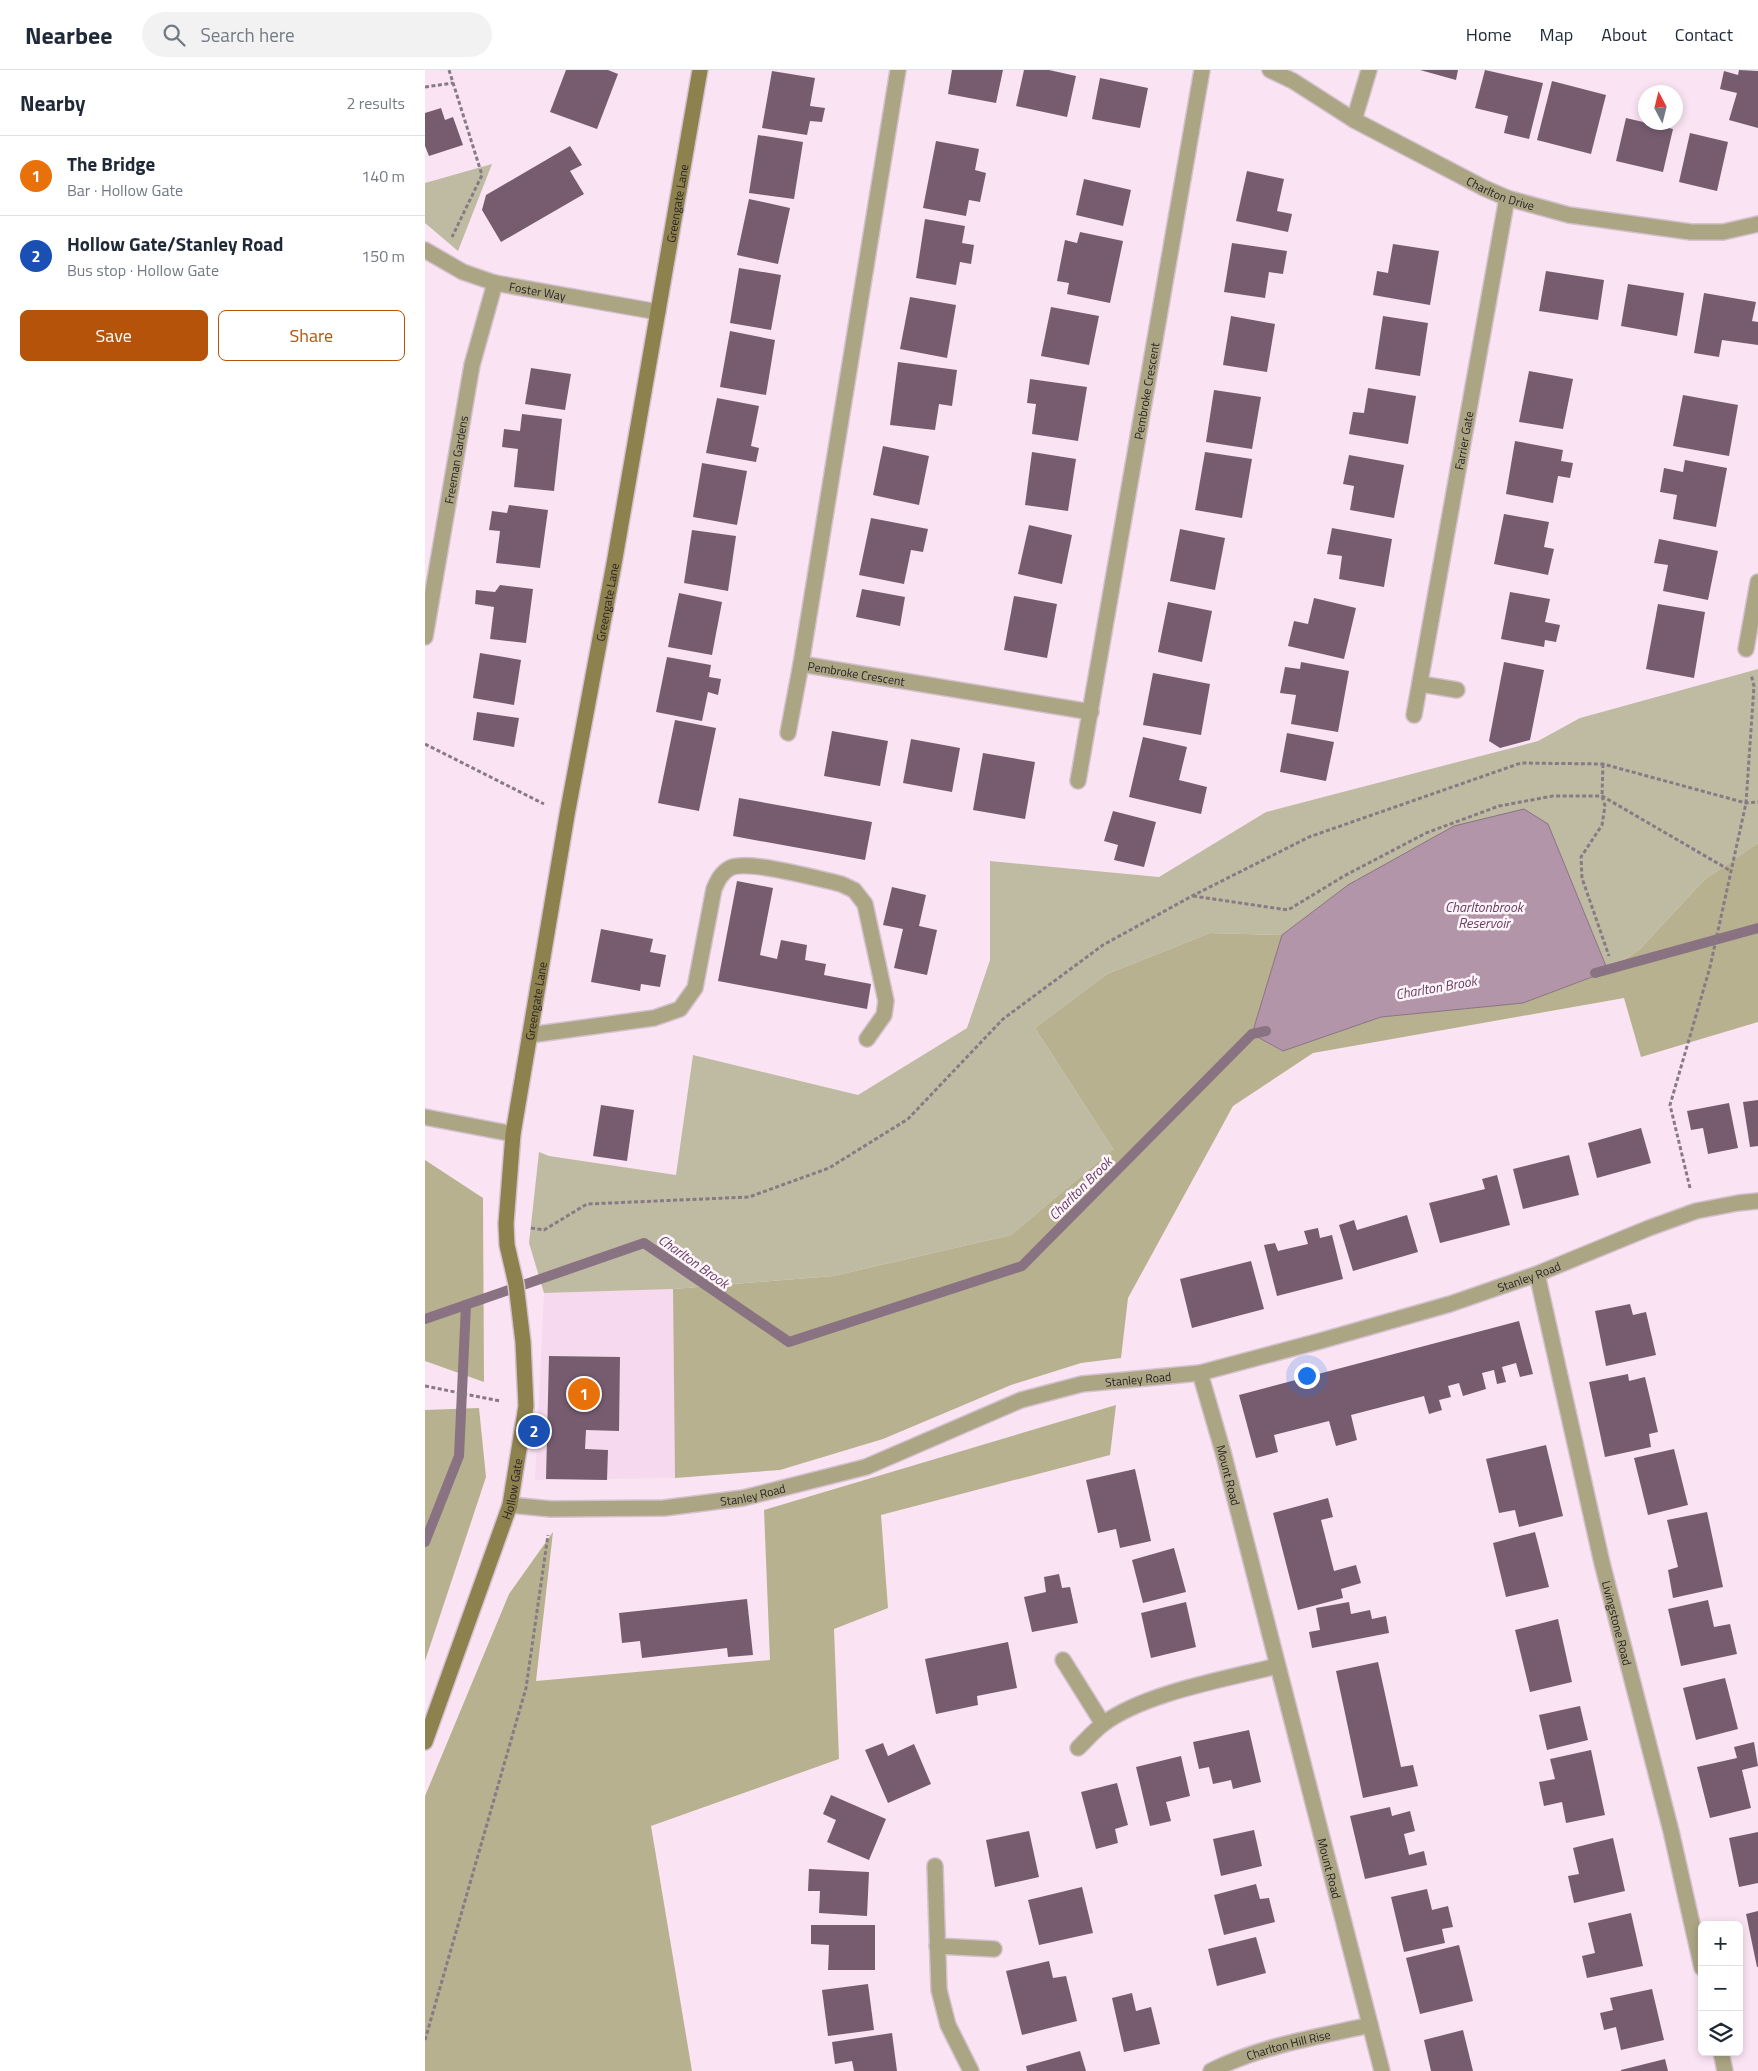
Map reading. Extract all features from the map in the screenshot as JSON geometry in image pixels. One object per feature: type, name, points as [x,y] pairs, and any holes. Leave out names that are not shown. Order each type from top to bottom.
[{"type":"street","name":"Greengate Lane","points":[[513,1134],[567,815],[616,554],[700,70]]},
{"type":"street","name":"Pembroke Crescent","points":[[788,732],[801,664],[898,70]]},
{"type":"street","name":"Pembroke Crescent","points":[[1078,781],[1202,70]]},
{"type":"street","name":"Charlton Drive","points":[[1270,70],[1293,81],[1354,120],[1483,188],[1507,198],[1569,214],[1691,232],[1723,232],[1758,224]]},
{"type":"street","points":[[1354,120],[1369,70]]},
{"type":"street","name":"Farrier Gate","points":[[1414,715],[1507,198]]},
{"type":"street","name":"Foster Way","points":[[425,250],[463,272],[495,283],[658,312]]},
{"type":"street","name":"Freeman Gardens","points":[[425,637],[472,365],[495,283]]},
{"type":"street","points":[[1746,649],[1755,611],[1758,582]]},
{"type":"street","name":"Pembroke Crescent","points":[[801,664],[1091,712]]},
{"type":"street","points":[[1421,684],[1457,690]]},
{"type":"street","points":[[530,1035],[654,1018],[680,1009],[695,988],[714,889],[721,874],[733,867],[753,866],[841,884],[854,890],[865,904],[886,1001],[884,1015],[867,1039]]},
{"type":"street","points":[[425,1117],[513,1134]]},
{"type":"street","name":"Hollow Gate","points":[[425,1742],[510,1505],[526,1406],[523,1342],[517,1284],[507,1245],[506,1224],[513,1134]]},
{"type":"street","name":"Stanley Road","points":[[510,1505],[551,1509],[664,1508],[743,1498],[866,1467],[1021,1400],[1082,1384],[1200,1373],[1450,1304],[1537,1274],[1649,1228],[1696,1211],[1758,1201]]},
{"type":"street","name":"Livingstone Road","points":[[1537,1274],[1602,1563],[1671,1831],[1702,1966]]},
{"type":"street","name":"Mount Road","points":[[1200,1373],[1223,1452],[1382,2071]]},
{"type":"street","points":[[1063,1660],[1103,1724]]},
{"type":"street","points":[[1078,1748],[1103,1724],[1134,1706],[1170,1694],[1277,1666]]},
{"type":"street","points":[[935,1866],[939,1990],[948,2024],[971,2071]]},
{"type":"street","points":[[937,1946],[994,1949]]},
{"type":"street","name":"Charlton Hill Rise","points":[[1211,2071],[1259,2052],[1370,2026]]},
{"type":"street","points":[[1722,2056],[1725,2071]]},
{"type":"path","points":[[441,260],[482,175],[449,70]]},
{"type":"path","points":[[425,87],[453,83]]},
{"type":"path","points":[[1696,1211],[1670,1105],[1710,967],[1746,803],[1754,686],[1746,649]]},
{"type":"path","points":[[425,744],[567,815]]},
{"type":"path","points":[[506,1224],[545,1230],[587,1204],[749,1197],[829,1168],[908,1119],[1003,1018],[1103,945],[1192,896],[1309,837],[1521,763],[1603,764],[1746,803],[1758,802]]},
{"type":"path","points":[[1603,764],[1602,796],[1605,806],[1602,825],[1581,857],[1582,878],[1609,956]]},
{"type":"path","points":[[1192,896],[1288,910],[1344,876],[1426,833],[1499,806],[1553,796],[1602,796],[1731,870]]},
{"type":"path","points":[[425,1386],[526,1406]]},
{"type":"path","points":[[425,2040],[526,1688],[551,1509]]},
{"type":"shaded area","points":[[492,164],[458,251],[425,223],[425,183]]},
{"type":"shaded area","points":[[1758,669],[1758,843],[1704,880],[1640,949],[1608,971],[1548,824],[1348,885],[1282,935],[1210,933],[1107,974],[1035,1028],[1113,1149],[1011,1235],[833,1276],[673,1289],[544,1293],[529,1243],[539,1152],[549,1156],[676,1175],[693,1055],[858,1095],[967,1028],[990,960],[990,861],[1159,877],[1266,812],[1538,741],[1580,718]]},
{"type":"shaded area","points":[[1758,843],[1758,1022],[1641,1057],[1624,998],[1313,1053],[1233,1106],[1128,1298],[1121,1358],[1081,1363],[1011,1385],[883,1439],[780,1470],[675,1478],[673,1289],[833,1276],[1011,1235],[1113,1149],[1035,1028],[1107,974],[1210,933],[1282,935],[1252,1034],[1283,1051],[1381,1017],[1523,1003],[1608,971],[1640,949],[1704,880]]},
{"type":"shaded area","points":[[425,1160],[483,1198],[484,1382],[425,1361]]},
{"type":"shaded area","points":[[673,1289],[675,1478],[535,1480],[544,1293]]},
{"type":"shaded area","points":[[1116,1405],[1110,1455],[881,1515],[888,1608],[834,1629],[839,1759],[651,1826],[692,2071],[425,2071],[425,1796],[509,1594],[553,1532],[536,1681],[770,1660],[764,1510]]},
{"type":"shaded area","points":[[479,1408],[486,1477],[425,1661],[425,1410]]},
{"type":"water","name":"Charltonbrook Reservoir","points":[[1524,809],[1548,824],[1608,971],[1523,1003],[1381,1017],[1283,1051],[1252,1034],[1282,935],[1348,885],[1454,826]]},
{"type":"building","points":[[566,70],[608,70],[618,74],[597,129],[550,112]]},
{"type":"building","points":[[952,70],[1003,70],[996,103],[948,94]]},
{"type":"building","points":[[1024,70],[1049,70],[1076,76],[1067,117],[1016,106]]},
{"type":"building","points":[[1420,70],[1458,70],[1456,80]]},
{"type":"building","points":[[1485,70],[1543,83],[1529,139],[1504,133],[1508,116],[1475,108]]},
{"type":"building","points":[[1739,70],[1758,71],[1758,128],[1729,120],[1737,93],[1720,89],[1724,71],[1738,75]]},
{"type":"building","points":[[772,71],[815,78],[810,106],[825,108],[822,122],[810,121],[807,135],[762,128]]},
{"type":"building","points":[[1100,78],[1148,88],[1140,128],[1092,119]]},
{"type":"building","points":[[1552,81],[1606,95],[1591,154],[1537,140]]},
{"type":"building","points":[[441,108],[445,120],[453,117],[463,145],[429,156],[425,146],[425,113]]},
{"type":"building","points":[[1626,118],[1638,121],[1638,130],[1673,130],[1663,172],[1616,161]]},
{"type":"building","points":[[1690,133],[1728,142],[1717,191],[1679,182]]},
{"type":"building","points":[[758,135],[803,142],[794,199],[749,193]]},
{"type":"building","points":[[936,141],[979,149],[975,170],[986,173],[980,202],[969,200],[966,216],[923,208]]},
{"type":"building","points":[[570,146],[582,165],[570,171],[584,194],[501,242],[482,210],[486,195]]},
{"type":"building","points":[[1247,171],[1284,179],[1277,211],[1292,214],[1288,232],[1236,221]]},
{"type":"building","points":[[1084,179],[1131,190],[1123,226],[1076,215]]},
{"type":"building","points":[[749,199],[790,208],[778,264],[737,255]]},
{"type":"building","points":[[925,219],[965,226],[962,243],[974,245],[971,264],[960,262],[956,285],[916,278]]},
{"type":"building","points":[[1080,232],[1123,241],[1110,303],[1067,294],[1069,283],[1057,281],[1065,240],[1077,243]]},
{"type":"building","points":[[1232,243],[1287,251],[1283,274],[1269,272],[1265,298],[1224,292]]},
{"type":"building","points":[[1393,244],[1439,251],[1430,305],[1373,295],[1377,271],[1388,273]]},
{"type":"building","points":[[739,268],[781,275],[771,330],[730,323]]},
{"type":"building","points":[[1546,271],[1604,280],[1598,320],[1539,311]]},
{"type":"building","points":[[1628,284],[1684,293],[1677,336],[1621,326]]},
{"type":"building","points":[[1704,293],[1756,302],[1752,321],[1758,322],[1758,345],[1722,340],[1719,357],[1694,353]]},
{"type":"building","points":[[910,297],[956,305],[947,358],[900,349]]},
{"type":"building","points":[[1051,307],[1099,316],[1089,365],[1041,356]]},
{"type":"building","points":[[1231,316],[1275,324],[1267,372],[1223,365]]},
{"type":"building","points":[[1383,316],[1428,323],[1420,376],[1375,369]]},
{"type":"building","points":[[730,331],[775,340],[766,395],[720,387]]},
{"type":"building","points":[[898,362],[957,370],[952,406],[939,404],[935,430],[890,425]]},
{"type":"building","points":[[531,368],[571,374],[565,410],[525,404]]},
{"type":"building","points":[[1529,371],[1573,379],[1563,429],[1519,422]]},
{"type":"building","points":[[1030,379],[1087,387],[1078,441],[1032,434],[1036,404],[1027,403]]},
{"type":"building","points":[[1368,388],[1416,396],[1408,444],[1349,434],[1353,412],[1364,413]]},
{"type":"building","points":[[1214,390],[1261,397],[1252,449],[1206,442]]},
{"type":"building","points":[[1683,395],[1738,405],[1729,456],[1673,446]]},
{"type":"building","points":[[717,398],[759,406],[751,446],[759,448],[756,462],[706,453]]},
{"type":"building","points":[[522,414],[562,419],[554,491],[514,487],[518,449],[502,447],[504,429],[520,431]]},
{"type":"building","points":[[1515,441],[1563,450],[1561,461],[1573,463],[1570,478],[1558,476],[1553,503],[1506,494]]},
{"type":"building","points":[[883,446],[929,456],[919,505],[873,495]]},
{"type":"building","points":[[1032,452],[1076,459],[1068,511],[1025,505]]},
{"type":"building","points":[[1205,452],[1252,459],[1242,518],[1195,510]]},
{"type":"building","points":[[1349,455],[1404,465],[1394,518],[1350,510],[1354,486],[1343,484]]},
{"type":"building","points":[[1685,460],[1727,468],[1716,527],[1673,519],[1677,495],[1660,492],[1664,468],[1683,472]]},
{"type":"building","points":[[702,463],[747,471],[737,525],[693,517]]},
{"type":"building","points":[[509,505],[548,510],[540,568],[496,563],[500,531],[489,530],[492,511],[507,513]]},
{"type":"building","points":[[1504,514],[1549,522],[1544,547],[1554,549],[1548,575],[1494,564]]},
{"type":"building","points":[[871,518],[928,529],[923,552],[911,550],[904,584],[859,575]]},
{"type":"building","points":[[1029,525],[1072,535],[1062,584],[1018,574]]},
{"type":"building","points":[[1332,528],[1392,539],[1384,587],[1339,579],[1342,556],[1327,554]]},
{"type":"building","points":[[1180,529],[1225,538],[1215,590],[1170,581]]},
{"type":"building","points":[[692,530],[736,536],[728,591],[684,583]]},
{"type":"building","points":[[1659,539],[1718,551],[1708,600],[1663,591],[1668,565],[1654,563]]},
{"type":"building","points":[[500,585],[533,589],[526,643],[490,639],[494,607],[475,604],[476,590],[495,592]]},
{"type":"building","points":[[862,589],[905,597],[900,626],[856,617]]},
{"type":"building","points":[[1510,592],[1550,599],[1545,622],[1560,625],[1556,642],[1545,640],[1544,647],[1501,639]]},
{"type":"building","points":[[679,593],[722,602],[712,655],[668,647]]},
{"type":"building","points":[[1014,596],[1057,604],[1047,658],[1004,650]]},
{"type":"building","points":[[1314,598],[1356,608],[1344,659],[1288,646],[1294,621],[1308,624]]},
{"type":"building","points":[[1168,602],[1212,611],[1202,662],[1158,652]]},
{"type":"building","points":[[1658,604],[1705,612],[1694,678],[1646,669]]},
{"type":"building","points":[[480,653],[521,660],[514,705],[473,698]]},
{"type":"building","points":[[667,657],[711,665],[709,677],[721,679],[718,695],[708,692],[702,721],[656,712]]},
{"type":"building","points":[[1301,662],[1349,671],[1338,732],[1291,724],[1296,695],[1280,693],[1285,667],[1300,669]]},
{"type":"building","points":[[1504,662],[1544,670],[1530,740],[1500,748],[1489,741]]},
{"type":"building","points":[[1153,673],[1210,684],[1201,735],[1143,725]]},
{"type":"building","points":[[477,712],[519,718],[514,747],[473,740]]},
{"type":"building","points":[[675,720],[716,728],[699,811],[658,803]]},
{"type":"building","points":[[832,731],[888,741],[880,786],[824,776]]},
{"type":"building","points":[[1287,733],[1334,742],[1326,781],[1280,772]]},
{"type":"building","points":[[1143,737],[1187,747],[1179,780],[1207,787],[1201,814],[1129,797]]},
{"type":"building","points":[[911,739],[960,748],[952,792],[903,783]]},
{"type":"building","points":[[983,753],[1035,762],[1025,819],[973,810]]},
{"type":"building","points":[[739,798],[872,822],[865,860],[733,836]]},
{"type":"building","points":[[1113,811],[1156,822],[1144,867],[1114,860],[1118,845],[1104,841]]},
{"type":"building","points":[[737,881],[773,888],[760,955],[777,959],[781,940],[807,945],[805,960],[826,964],[824,975],[871,984],[867,1009],[718,981]]},
{"type":"building","points":[[892,887],[926,895],[919,926],[937,930],[927,975],[894,968],[903,929],[883,925]]},
{"type":"building","points":[[601,929],[653,939],[650,952],[666,955],[660,987],[641,984],[640,991],[591,982]]},
{"type":"building","points":[[1758,1100],[1758,1146],[1750,1147],[1743,1102]]},
{"type":"building","points":[[1729,1103],[1738,1148],[1708,1154],[1703,1128],[1691,1130],[1687,1111]]},
{"type":"building","points":[[601,1105],[634,1110],[627,1161],[593,1156]]},
{"type":"building","points":[[1641,1128],[1651,1163],[1597,1178],[1588,1143]]},
{"type":"building","points":[[1569,1155],[1579,1195],[1523,1209],[1513,1169]]},
{"type":"building","points":[[1497,1175],[1510,1225],[1440,1243],[1429,1203],[1485,1189],[1482,1179]]},
{"type":"building","points":[[1407,1215],[1418,1252],[1353,1271],[1339,1225],[1354,1220],[1357,1230]]},
{"type":"building","points":[[1318,1228],[1320,1238],[1332,1235],[1343,1279],[1277,1296],[1264,1245],[1275,1243],[1278,1251],[1308,1244],[1304,1231]]},
{"type":"building","points":[[1251,1261],[1264,1309],[1192,1328],[1180,1279]]},
{"type":"building","points":[[1630,1304],[1633,1315],[1646,1312],[1656,1355],[1606,1366],[1595,1311]]},
{"type":"building","points":[[1519,1321],[1533,1374],[1520,1377],[1516,1363],[1502,1367],[1506,1382],[1497,1384],[1494,1370],[1482,1373],[1486,1389],[1463,1396],[1459,1383],[1448,1386],[1451,1397],[1439,1400],[1442,1410],[1429,1414],[1424,1396],[1351,1415],[1357,1440],[1336,1446],[1329,1421],[1274,1435],[1278,1452],[1256,1458],[1239,1395]]},
{"type":"building","points":[[549,1356],[620,1357],[619,1431],[586,1430],[585,1449],[608,1450],[607,1480],[546,1479]]},
{"type":"building","points":[[1628,1374],[1629,1381],[1645,1377],[1658,1432],[1649,1434],[1651,1447],[1605,1457],[1589,1382]]},
{"type":"building","points":[[1546,1445],[1563,1516],[1519,1527],[1515,1510],[1499,1513],[1486,1459]]},
{"type":"building","points":[[1674,1449],[1688,1505],[1648,1515],[1634,1458]]},
{"type":"building","points":[[1135,1469],[1151,1541],[1120,1548],[1116,1529],[1098,1533],[1086,1480]]},
{"type":"building","points":[[1328,1498],[1333,1517],[1321,1520],[1334,1571],[1356,1565],[1361,1583],[1341,1589],[1343,1598],[1298,1610],[1273,1513]]},
{"type":"building","points":[[1707,1512],[1723,1587],[1673,1598],[1668,1570],[1678,1567],[1667,1520]]},
{"type":"building","points":[[1535,1532],[1549,1587],[1506,1597],[1493,1543]]},
{"type":"building","points":[[1174,1548],[1186,1592],[1143,1603],[1132,1560]]},
{"type":"building","points":[[1059,1574],[1062,1588],[1070,1587],[1078,1623],[1032,1632],[1024,1597],[1046,1592],[1044,1577]]},
{"type":"building","points":[[747,1599],[753,1655],[728,1657],[727,1648],[642,1658],[640,1641],[622,1643],[619,1613]]},
{"type":"building","points":[[1708,1600],[1714,1627],[1730,1624],[1737,1654],[1681,1666],[1668,1609]]},
{"type":"building","points":[[1186,1602],[1196,1647],[1151,1658],[1141,1613]]},
{"type":"building","points":[[1349,1602],[1351,1614],[1370,1610],[1372,1619],[1386,1616],[1389,1633],[1312,1648],[1309,1632],[1320,1630],[1316,1608]]},
{"type":"building","points":[[1558,1619],[1572,1682],[1530,1692],[1515,1630]]},
{"type":"building","points":[[1008,1642],[1017,1688],[977,1696],[978,1705],[936,1714],[925,1659]]},
{"type":"building","points":[[1378,1662],[1401,1767],[1413,1765],[1418,1786],[1363,1798],[1336,1671]]},
{"type":"building","points":[[1725,1678],[1738,1729],[1696,1740],[1683,1688]]},
{"type":"building","points":[[1580,1706],[1588,1740],[1547,1750],[1539,1715]]},
{"type":"building","points":[[1249,1730],[1261,1782],[1233,1789],[1231,1780],[1213,1784],[1209,1767],[1199,1769],[1193,1742]]},
{"type":"building","points":[[1754,1742],[1758,1766],[1742,1770],[1751,1808],[1710,1818],[1697,1767],[1737,1758],[1734,1747]]},
{"type":"building","points":[[883,1743],[888,1756],[914,1744],[931,1784],[888,1803],[865,1750]]},
{"type":"building","points":[[1591,1750],[1605,1815],[1566,1823],[1562,1802],[1544,1806],[1539,1782],[1555,1779],[1550,1759]]},
{"type":"building","points":[[1181,1756],[1190,1796],[1166,1802],[1171,1821],[1150,1826],[1136,1767]]},
{"type":"building","points":[[1117,1783],[1128,1825],[1115,1829],[1118,1843],[1096,1849],[1081,1792]]},
{"type":"building","points":[[831,1795],[886,1819],[869,1860],[827,1842],[836,1820],[823,1814]]},
{"type":"building","points":[[1390,1807],[1392,1816],[1410,1811],[1415,1831],[1404,1834],[1409,1855],[1424,1851],[1427,1865],[1365,1879],[1350,1816]]},
{"type":"building","points":[[1254,1830],[1262,1866],[1221,1876],[1213,1839]]},
{"type":"building","points":[[1029,1831],[1039,1877],[995,1887],[986,1840]]},
{"type":"building","points":[[1758,1832],[1758,1883],[1739,1887],[1729,1838]]},
{"type":"building","points":[[1613,1838],[1625,1891],[1574,1903],[1568,1876],[1579,1874],[1573,1848]]},
{"type":"building","points":[[809,1869],[869,1872],[867,1916],[819,1913],[820,1891],[808,1891]]},
{"type":"building","points":[[1256,1884],[1260,1899],[1269,1898],[1275,1922],[1224,1935],[1214,1895]]},
{"type":"building","points":[[1082,1887],[1093,1933],[1039,1945],[1028,1900]]},
{"type":"building","points":[[1427,1889],[1432,1910],[1448,1906],[1453,1927],[1442,1929],[1445,1943],[1404,1952],[1391,1897]]},
{"type":"building","points":[[1758,1911],[1758,1967],[1757,1967],[1746,1914]]},
{"type":"building","points":[[1631,1913],[1643,1966],[1587,1978],[1582,1956],[1595,1953],[1588,1923]]},
{"type":"building","points":[[811,1925],[875,1925],[875,1970],[828,1970],[829,1945],[811,1944]]},
{"type":"building","points":[[1256,1937],[1266,1973],[1217,1986],[1208,1949]]},
{"type":"building","points":[[1459,1945],[1473,2001],[1420,2014],[1406,1958]]},
{"type":"building","points":[[1049,1961],[1053,1978],[1066,1976],[1077,2021],[1022,2035],[1006,1971]]},
{"type":"building","points":[[868,1984],[874,2030],[828,2036],[822,1990]]},
{"type":"building","points":[[1652,1989],[1664,2040],[1621,2050],[1616,2027],[1604,2030],[1600,2013],[1613,2010],[1610,1998]]},
{"type":"building","points":[[1132,1993],[1136,2011],[1151,2007],[1160,2044],[1124,2052],[1112,1998]]},
{"type":"building","points":[[1463,2030],[1473,2071],[1431,2071],[1424,2040]]},
{"type":"building","points":[[892,2033],[897,2071],[854,2071],[852,2061],[835,2064],[832,2042]]},
{"type":"building","points":[[1080,2051],[1086,2071],[1027,2071],[1026,2066]]},
{"type":"building","points":[[1665,2059],[1668,2071],[1621,2071],[1621,2070]]},
{"type":"waterway","name":"Charlton Brook","points":[[1595,973],[1758,928]]},
{"type":"waterway","name":"Charlton Brook","points":[[425,1319],[644,1243],[789,1342],[1022,1266],[1252,1034],[1266,1031]]},
{"type":"waterway","points":[[425,1542],[459,1456],[466,1305]]},
{"type":"place","name":"The Bridge","points":[[584,1394]]},
{"type":"place","name":"Hollow Gate/Stanley Road","points":[[534,1431]]}]
